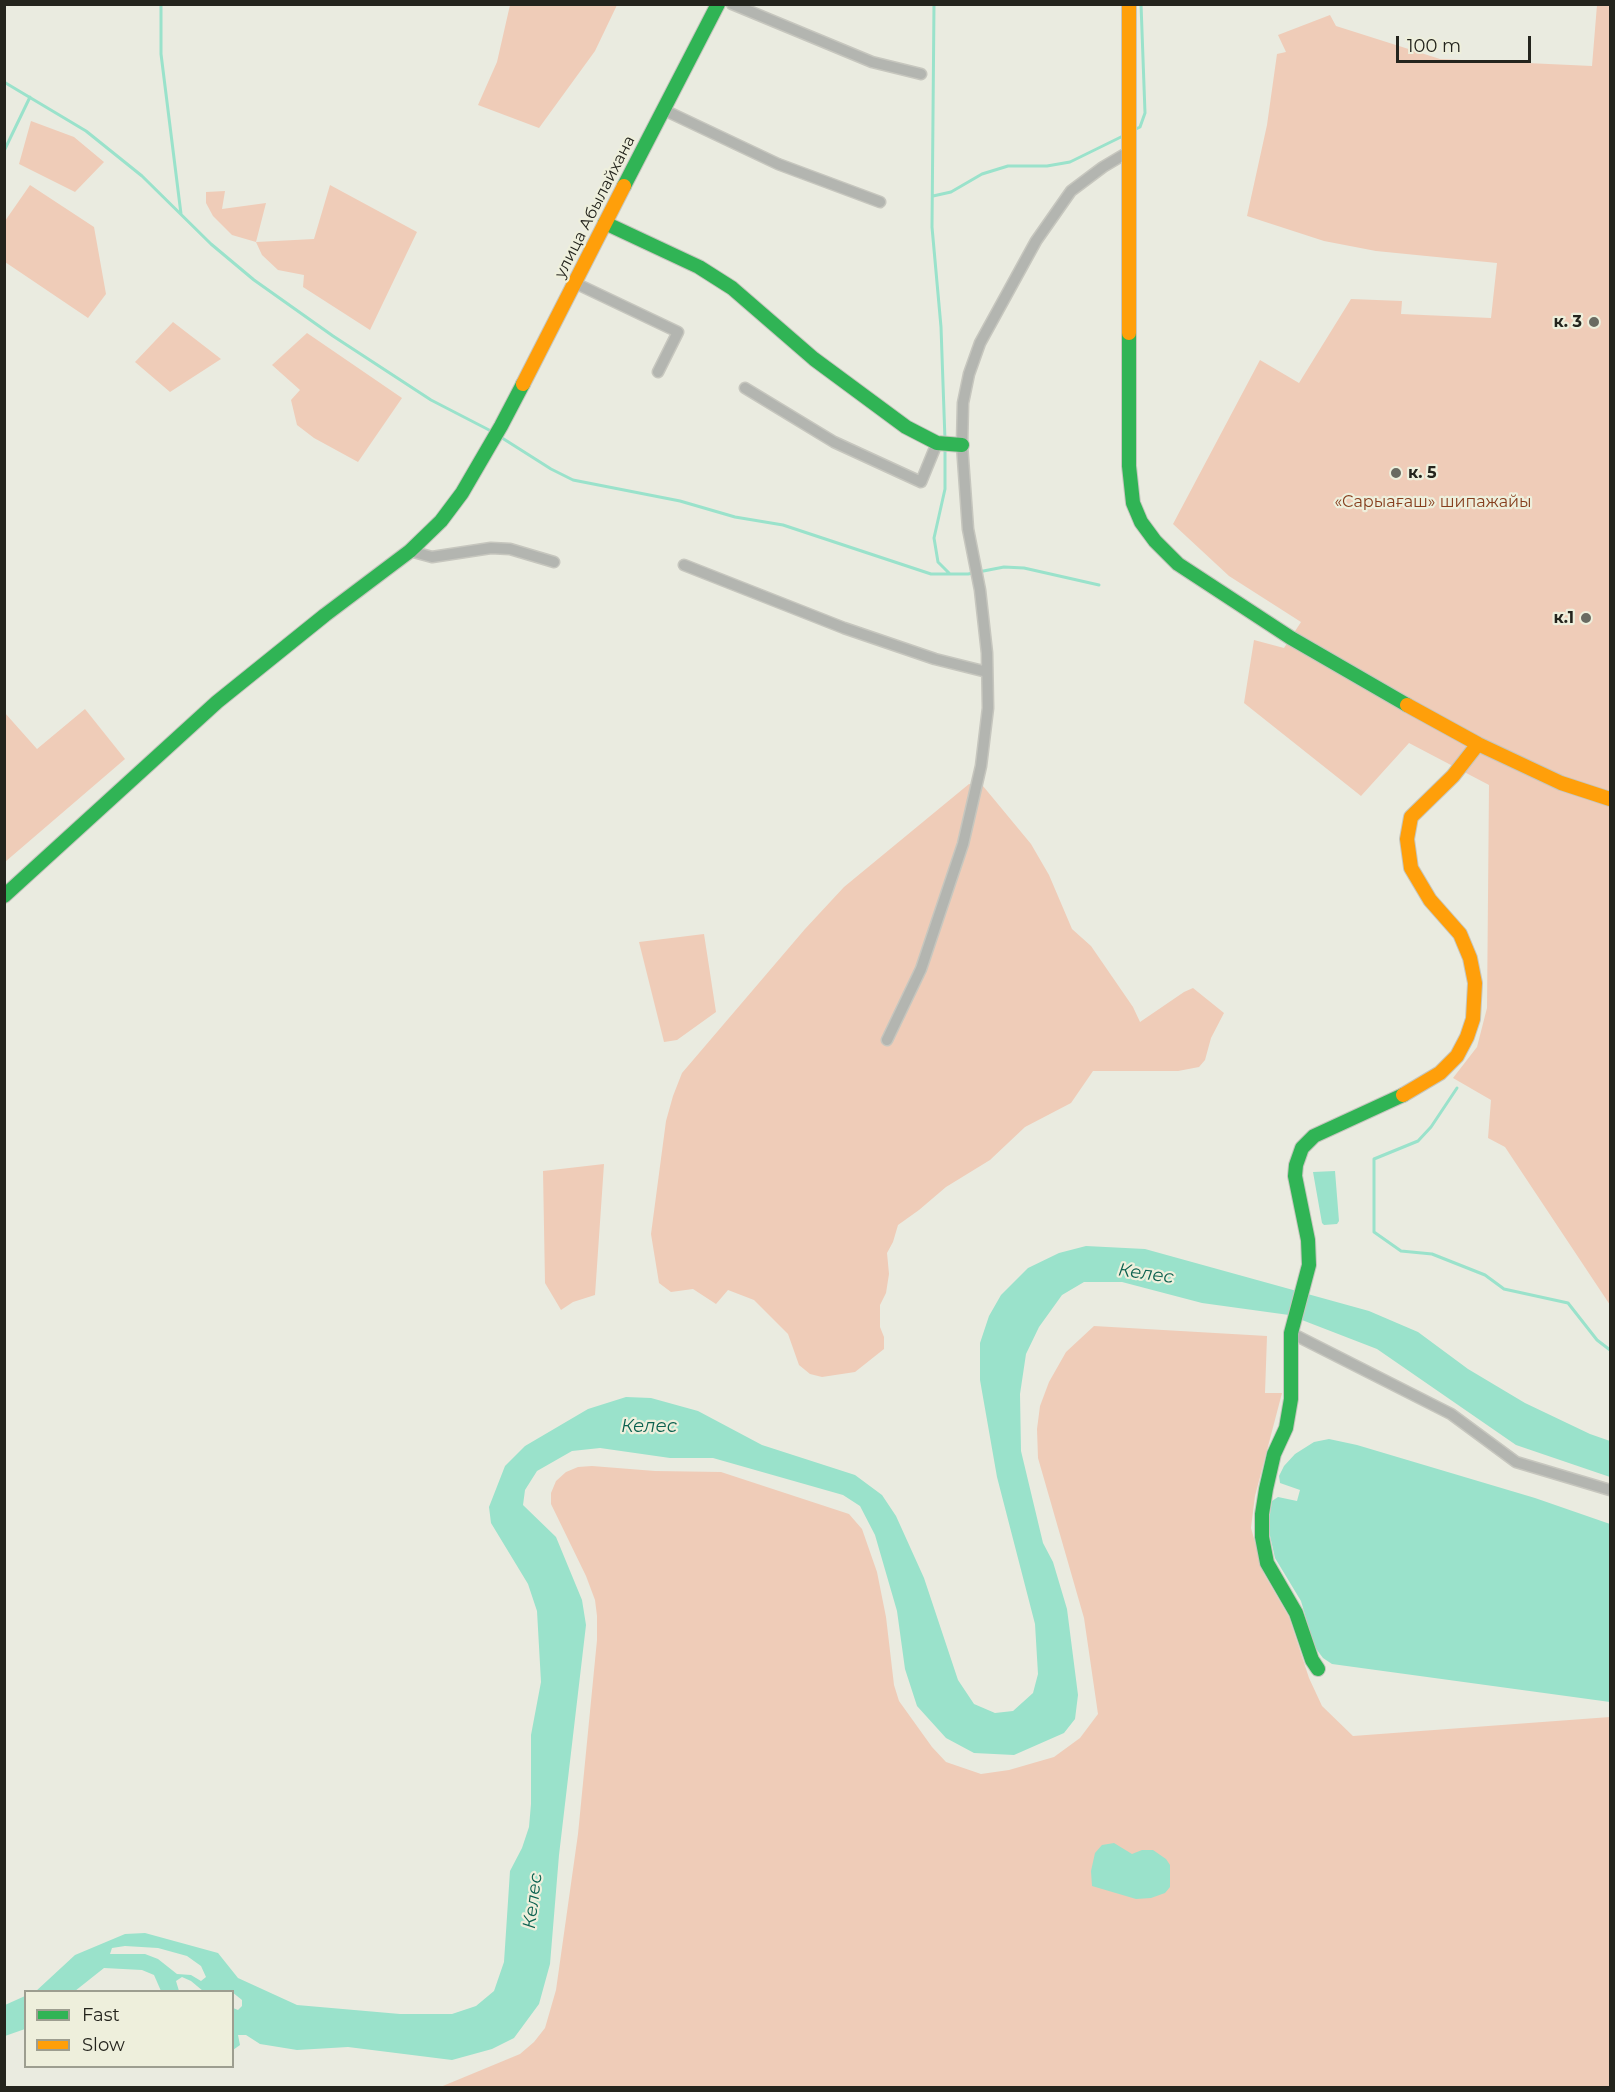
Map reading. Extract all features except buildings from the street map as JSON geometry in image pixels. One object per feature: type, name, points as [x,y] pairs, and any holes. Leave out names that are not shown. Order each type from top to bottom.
[{"type":"street","name":"улица Абылайхана","points":[[4,896],[217,702],[325,615],[410,551],[441,521],[462,493],[501,426],[718,4]]},
{"type":"street","points":[[732,4],[872,62],[921,74]]},
{"type":"street","points":[[1130,4],[1129,466],[1133,503],[1141,522],[1155,542],[1178,564],[1292,638],[1397,700],[1478,744],[1561,783],[1611,799]]},
{"type":"street","points":[[664,110],[778,164],[880,202]]},
{"type":"street","points":[[887,1040],[921,969],[963,844],[981,766],[988,708],[987,672],[980,590],[968,529],[962,445],[963,403],[969,374],[980,343],[1036,242],[1071,191],[1102,167],[1130,151]]},
{"type":"street","points":[[605,224],[699,267],[732,288],[814,359],[906,427],[937,443],[962,445]]},
{"type":"street","points":[[575,283],[678,332],[658,372]]},
{"type":"street","points":[[745,388],[834,442],[921,482],[937,443]]},
{"type":"street","points":[[410,551],[432,557],[491,548],[510,549],[554,561]]},
{"type":"street","points":[[684,565],[844,628],[935,659],[987,672]]},
{"type":"street","points":[[1318,1669],[1312,1660],[1296,1613],[1267,1563],[1262,1537],[1262,1514],[1266,1489],[1274,1454],[1286,1428],[1292,1400],[1291,1334],[1308,1273],[1309,1253],[1295,1176],[1296,1165],[1302,1148],[1322,1131],[1385,1106],[1440,1073],[1457,1056],[1467,1037],[1473,1019],[1475,983],[1470,957],[1460,934],[1430,900],[1411,868],[1407,839],[1411,817],[1453,776],[1478,744]]},
{"type":"street","points":[[1291,1334],[1451,1414],[1516,1462],[1611,1490]]},
{"type":"green space","points":[[510,5],[617,5],[595,51],[539,128],[478,105],[497,62]]},
{"type":"green space","name":"«Сарыағаш» шипажайы","points":[[1597,5],[1610,5],[1610,1305],[1505,1147],[1488,1138],[1491,1100],[1453,1078],[1477,1047],[1487,1008],[1489,785],[1409,743],[1361,796],[1244,703],[1254,640],[1284,648],[1301,622],[1229,576],[1173,524],[1260,360],[1299,383],[1351,299],[1402,301],[1401,314],[1491,318],[1497,263],[1376,251],[1324,241],[1247,216],[1267,125],[1277,54],[1286,52],[1278,35],[1330,15],[1336,26],[1440,59],[1592,66]]},
{"type":"green space","points":[[31,121],[74,137],[104,162],[75,192],[19,164]]},
{"type":"green space","points":[[30,185],[94,227],[106,294],[88,318],[5,262],[5,221]]},
{"type":"green space","points":[[330,185],[417,232],[370,330],[303,287],[304,275],[278,270],[262,255],[256,242],[314,239]]},
{"type":"green space","points":[[225,191],[222,209],[266,203],[256,242],[232,235],[213,216],[206,203],[206,192]]},
{"type":"green space","points":[[173,322],[221,359],[170,392],[135,362]]},
{"type":"green space","points":[[307,333],[402,398],[358,462],[314,438],[297,425],[291,400],[300,390],[272,365]]},
{"type":"green space","points":[[85,709],[125,759],[5,862],[5,713],[37,749]]},
{"type":"green space","points":[[969,784],[983,786],[1031,844],[1049,875],[1072,929],[1091,946],[1133,1007],[1140,1022],[1193,988],[1224,1013],[1211,1038],[1205,1060],[1199,1067],[1178,1071],[1093,1071],[1071,1103],[1025,1127],[990,1160],[946,1187],[898,1225],[887,1253],[889,1274],[886,1293],[880,1305],[880,1327],[884,1337],[884,1349],[855,1372],[822,1377],[810,1374],[799,1365],[788,1334],[754,1300],[728,1290],[716,1304],[693,1289],[671,1292],[659,1283],[651,1234],[666,1121],[682,1073],[805,929],[844,887]]},
{"type":"green space","points":[[704,934],[716,1012],[677,1040],[664,1042],[639,942]]},
{"type":"green space","points":[[604,1164],[595,1295],[573,1302],[561,1310],[545,1283],[543,1171]]},
{"type":"green space","points":[[1094,1326],[1267,1336],[1265,1393],[1282,1393],[1255,1496],[1251,1528],[1264,1574],[1289,1617],[1309,1678],[1322,1706],[1353,1736],[1610,1717],[1610,2087],[438,2088],[520,2054],[545,2028],[556,1990],[578,1834],[597,1640],[597,1616],[595,1600],[586,1576],[551,1504],[551,1493],[556,1481],[566,1472],[578,1467],[592,1466],[655,1471],[721,1472],[849,1514],[862,1529],[877,1572],[886,1617],[894,1685],[899,1701],[932,1747],[946,1762],[981,1774],[1009,1770],[1054,1757],[1080,1738],[1098,1714],[1084,1618],[1038,1458],[1037,1429],[1040,1406],[1049,1382],[1066,1352]]},
{"type":"water","points":[[1335,1171],[1339,1221],[1337,1224],[1324,1225],[1313,1172]]},
{"type":"water","name":"Келес","points":[[1086,1246],[1145,1249],[1369,1311],[1418,1332],[1468,1369],[1525,1403],[1610,1441],[1610,1477],[1516,1445],[1377,1349],[1289,1315],[1202,1303],[1122,1282],[1084,1282],[1062,1295],[1039,1327],[1026,1354],[1020,1394],[1021,1451],[1043,1543],[1053,1562],[1067,1609],[1078,1695],[1075,1719],[1064,1733],[1014,1755],[974,1753],[946,1738],[917,1706],[905,1669],[897,1611],[875,1535],[860,1506],[843,1495],[713,1458],[670,1458],[600,1448],[572,1451],[537,1471],[525,1490],[523,1505],[556,1537],[582,1600],[586,1625],[559,1855],[550,1964],[539,2004],[514,2038],[492,2049],[452,2060],[348,2047],[297,2050],[260,2044],[246,2035],[238,2035],[240,2045],[234,2049],[234,2008],[238,2010],[242,2006],[242,2000],[234,1994],[234,1990],[202,1990],[182,1977],[176,1981],[179,1990],[161,1990],[154,1975],[142,1970],[104,1968],[76,1990],[37,1990],[75,1955],[125,1934],[145,1933],[218,1953],[238,1978],[297,2005],[400,2014],[452,2014],[476,2006],[494,1991],[504,1962],[510,1871],[522,1848],[529,1827],[531,1735],[541,1682],[537,1611],[528,1584],[491,1523],[489,1507],[505,1466],[525,1446],[588,1409],[626,1397],[651,1398],[698,1411],[762,1445],[855,1475],[882,1495],[896,1516],[924,1578],[958,1680],[974,1704],[995,1713],[1013,1711],[1033,1693],[1038,1674],[1035,1624],[997,1477],[980,1380],[980,1343],[989,1316],[1001,1295],[1028,1268],[1059,1253]],"holes":[[[125,1946],[158,1948],[187,1956],[201,1966],[206,1977],[201,1981],[191,1975],[177,1974],[158,1959],[145,1954],[110,1954],[112,1948]]]},
{"type":"water","points":[[1329,1439],[1357,1445],[1535,1498],[1610,1524],[1610,1702],[1332,1664],[1323,1658],[1314,1646],[1301,1601],[1275,1558],[1268,1527],[1272,1501],[1278,1497],[1297,1501],[1300,1490],[1280,1483],[1279,1476],[1284,1466],[1295,1454],[1314,1442]]},
{"type":"water","points":[[1114,1843],[1132,1854],[1142,1850],[1153,1850],[1166,1859],[1170,1865],[1170,1887],[1165,1893],[1151,1898],[1136,1899],[1092,1886],[1091,1871],[1095,1853],[1102,1845]]},
{"type":"water","points":[[24,1996],[24,2029],[5,2036],[5,2005]]},
{"type":"waterway","points":[[161,4],[161,54],[181,214]]},
{"type":"waterway","points":[[934,4],[932,227],[941,327],[945,440]]},
{"type":"waterway","points":[[1134,130],[1140,127],[1145,113],[1141,4]]},
{"type":"waterway","points":[[4,82],[86,131],[142,176],[211,244],[254,280],[333,336],[431,400],[491,431]]},
{"type":"waterway","points":[[4,151],[30,97]]},
{"type":"waterway","points":[[933,196],[951,192],[982,174],[1008,166],[1047,166],[1070,162],[1123,136]]},
{"type":"waterway","points":[[499,436],[573,480],[680,501],[735,517],[783,525],[931,574],[968,574],[1004,567],[1024,568],[1099,585]]},
{"type":"waterway","points":[[945,450],[945,489],[934,538],[938,562],[950,574]]},
{"type":"waterway","points":[[1457,1088],[1431,1127],[1418,1141],[1374,1159],[1374,1232],[1401,1251],[1432,1254],[1485,1275],[1504,1289],[1568,1303],[1597,1340],[1610,1350]]},
{"type":"traffic: fast","points":[[624,186],[718,4]]},
{"type":"traffic: fast","points":[[605,223],[699,267],[732,288],[814,359],[906,427],[937,443],[962,445]]},
{"type":"traffic: fast","points":[[1129,333],[1129,466],[1133,503],[1141,522],[1155,541],[1178,564],[1291,638],[1407,705]]},
{"type":"traffic: fast","points":[[4,896],[217,702],[325,615],[410,551],[441,521],[462,493],[523,384]]},
{"type":"traffic: fast","points":[[1318,1669],[1312,1660],[1296,1613],[1267,1563],[1262,1537],[1262,1514],[1266,1489],[1274,1454],[1286,1428],[1291,1399],[1291,1333],[1309,1265],[1308,1240],[1295,1176],[1296,1165],[1302,1148],[1314,1136],[1403,1095]]},
{"type":"traffic: slow","points":[[1129,4],[1129,333]]},
{"type":"traffic: slow","points":[[523,384],[624,186]]},
{"type":"traffic: slow","points":[[1407,705],[1478,744],[1561,783],[1610,799]]},
{"type":"traffic: slow","points":[[1403,1095],[1440,1073],[1457,1056],[1473,1019],[1475,983],[1470,958],[1460,934],[1430,900],[1411,868],[1407,839],[1411,817],[1453,776],[1478,744]]},
{"type":"place","name":"к. 3","points":[[1594,322]]},
{"type":"place","name":"к. 5","points":[[1396,473]]},
{"type":"place","name":"к.1","points":[[1586,618]]}]
